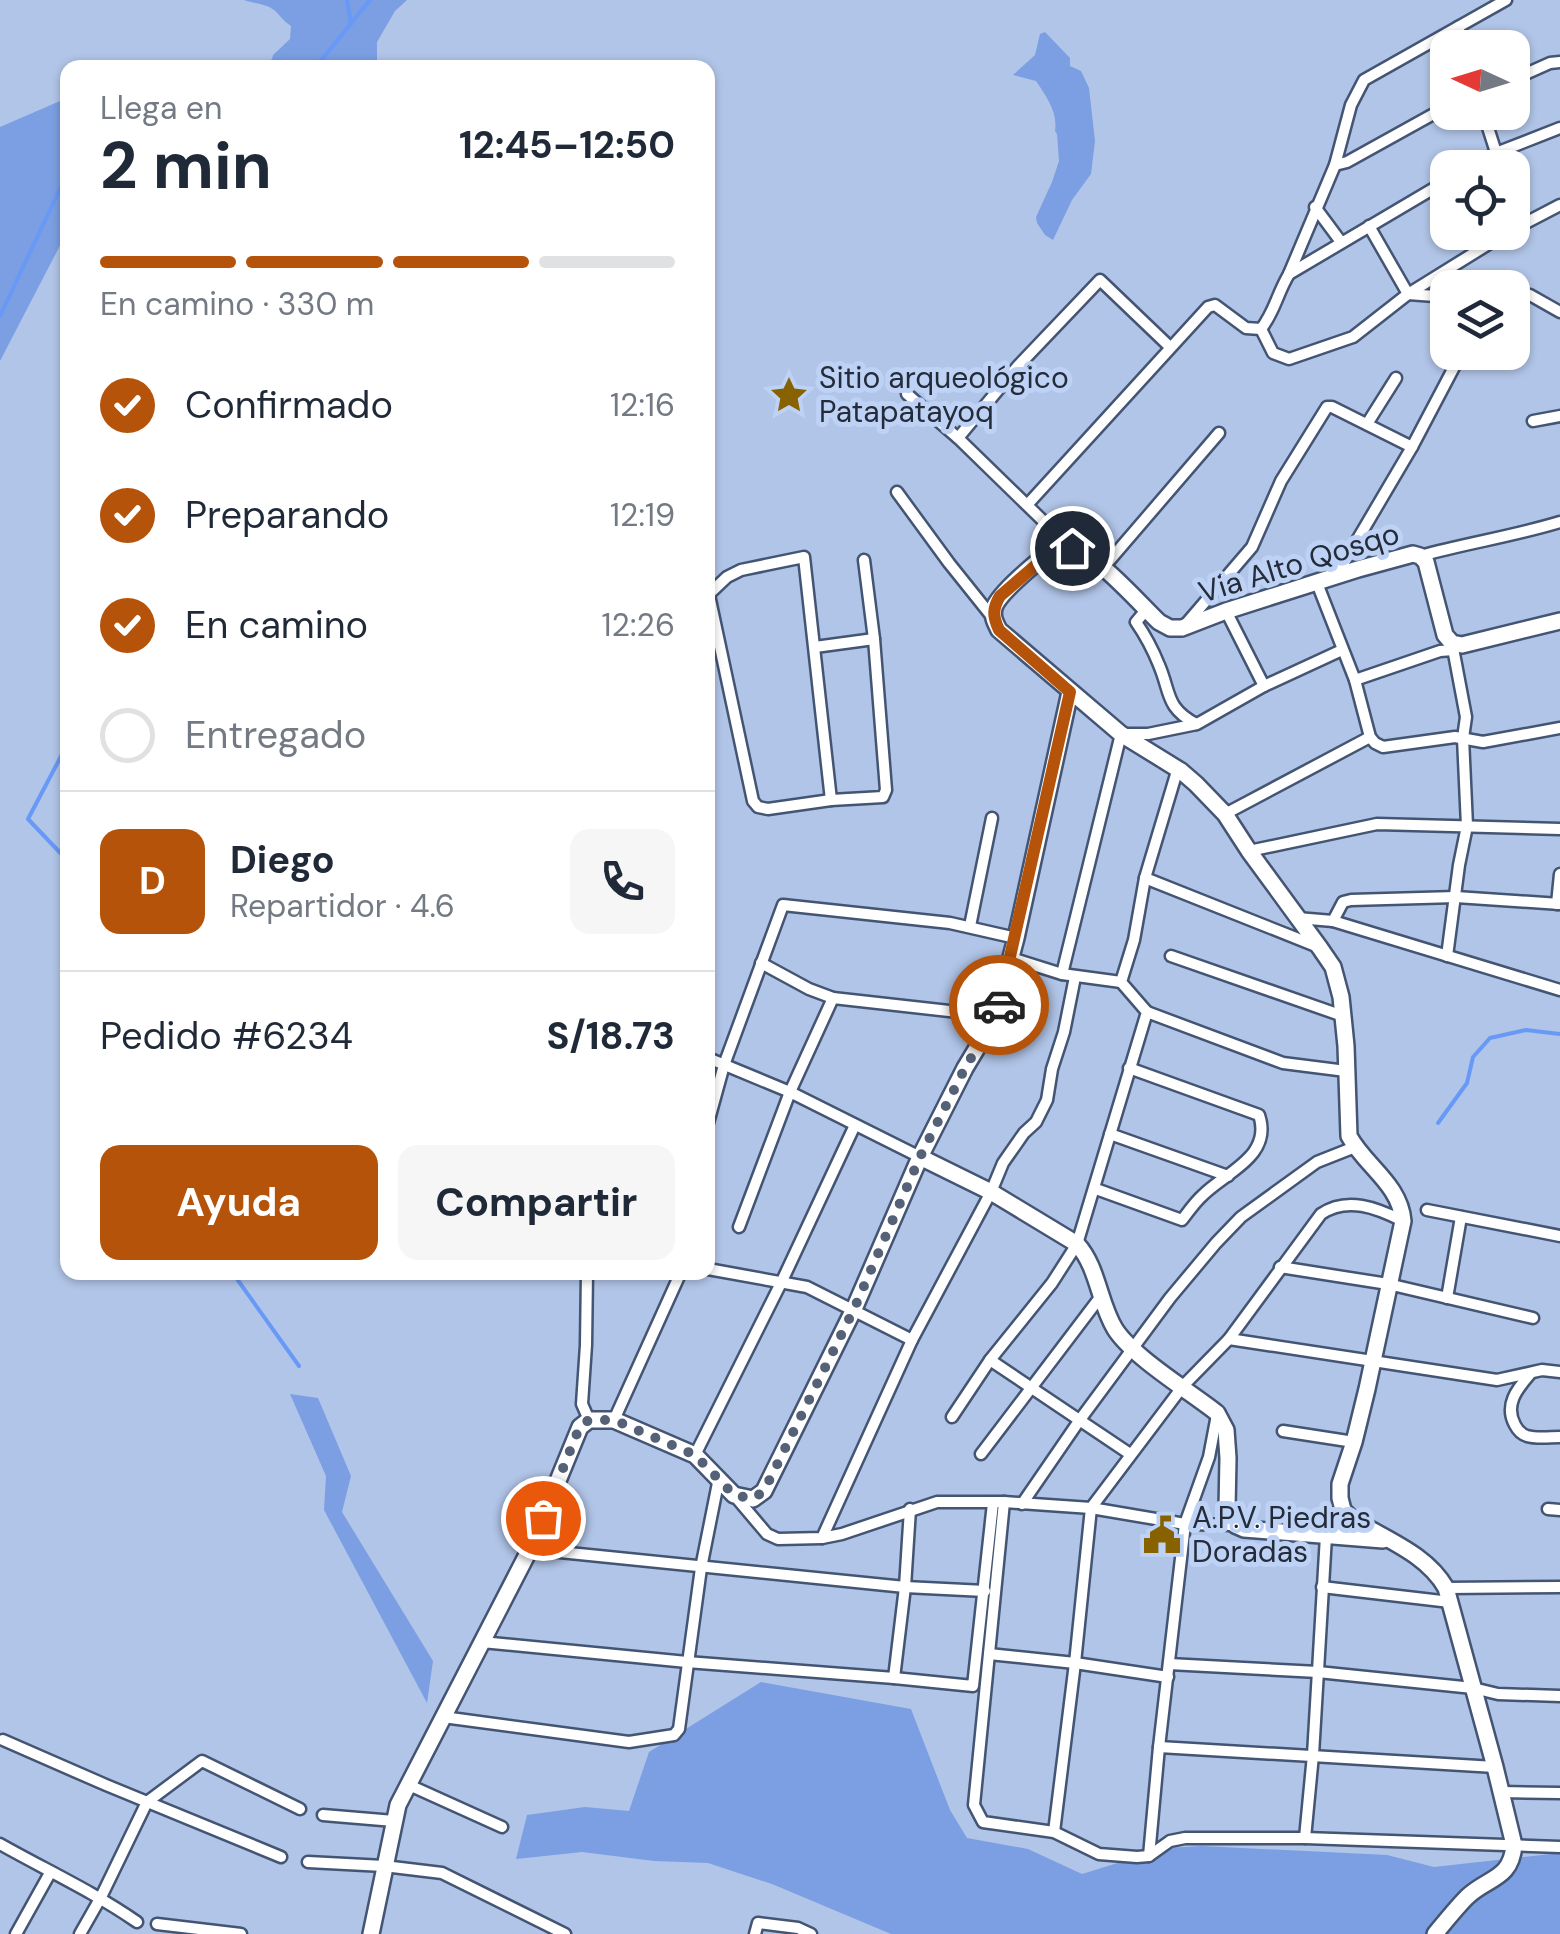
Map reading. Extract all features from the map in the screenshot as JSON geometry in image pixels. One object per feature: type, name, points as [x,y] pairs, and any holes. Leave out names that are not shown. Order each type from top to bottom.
[{"type":"street","points":[[1261,330],[1272,315],[1279,290],[1335,165],[1351,105],[1364,80],[1506,0]]},
{"type":"street","points":[[1530,72],[1560,62]]},
{"type":"street","points":[[1335,165],[1348,162],[1430,116]]},
{"type":"street","points":[[1504,150],[1560,128]]},
{"type":"street","points":[[1289,274],[1430,190]]},
{"type":"street","points":[[1530,221],[1560,206]]},
{"type":"street","points":[[1315,207],[1341,242]]},
{"type":"street","points":[[1369,226],[1408,294]]},
{"type":"street","points":[[1261,330],[1273,353],[1289,359],[1353,336],[1408,294],[1480,250]]},
{"type":"street","points":[[958,438],[1018,366],[1100,280],[1170,347]]},
{"type":"street","points":[[1408,294],[1430,295]]},
{"type":"street","points":[[1530,295],[1560,312]]},
{"type":"street","points":[[1028,504],[1208,306],[1216,305],[1246,328],[1261,330]]},
{"type":"street","points":[[1336,576],[1453,370]]},
{"type":"street","points":[[1367,424],[1396,378]]},
{"type":"street","points":[[906,394],[958,438],[1072,548]]},
{"type":"street","points":[[1182,628],[1252,547],[1281,482],[1327,408],[1412,447]]},
{"type":"street","points":[[1533,421],[1560,416]]},
{"type":"street","points":[[1103,568],[1219,432]]},
{"type":"street","points":[[898,492],[999,630],[1121,734],[1178,768],[1225,814],[1248,852],[1333,967],[1344,1016],[1349,1136],[1398,1199],[1403,1221],[1354,1442],[1340,1484],[1340,1498],[1350,1518],[1417,1556],[1438,1575],[1448,1595],[1514,1846],[1513,1858],[1504,1874],[1469,1895],[1435,1934]]},
{"type":"street","points":[[1420,556],[1560,522]]},
{"type":"street","points":[[993,618],[1000,596],[1022,576],[1058,548],[1072,548]]},
{"type":"street","name":"Via Alto Qosqo","points":[[1072,548],[1089,556],[1158,622],[1170,628],[1182,628],[1413,554],[1426,562],[1445,635],[1452,647]]},
{"type":"street","points":[[715,588],[741,570],[804,557],[831,800]]},
{"type":"street","points":[[715,627],[753,802],[758,808],[883,797],[886,795],[874,639],[864,560]]},
{"type":"street","points":[[1317,583],[1375,744],[1383,747],[1463,738],[1484,742],[1560,728]]},
{"type":"street","points":[[1146,610],[1136,622],[1160,667],[1168,695],[1181,716],[1197,724]]},
{"type":"street","points":[[1226,611],[1264,686]]},
{"type":"street","points":[[1355,680],[1462,644],[1560,621]]},
{"type":"street","points":[[816,648],[874,639]]},
{"type":"street","points":[[1447,956],[1466,826],[1466,717],[1452,647]]},
{"type":"street","points":[[1121,734],[1148,734],[1197,724],[1264,686],[1342,650]]},
{"type":"street","points":[[734,1495],[753,1499],[764,1491],[854,1309],[920,1157],[995,1018],[1070,692]]},
{"type":"street","points":[[1062,974],[1121,734]]},
{"type":"street","points":[[1225,814],[1370,737]]},
{"type":"street","points":[[1121,982],[1134,940],[1145,878],[1178,768]]},
{"type":"street","points":[[970,926],[992,818]]},
{"type":"street","points":[[1248,852],[1377,824],[1560,829]]},
{"type":"street","points":[[1333,920],[1343,902],[1351,900],[1456,898],[1558,904],[1560,874]]},
{"type":"street","points":[[1145,878],[1320,948]]},
{"type":"street","points":[[715,1098],[784,905],[970,926],[1016,938]]},
{"type":"street","points":[[1296,918],[1333,920],[1560,990]]},
{"type":"street","points":[[1171,956],[1344,1016]]},
{"type":"street","points":[[1010,958],[1062,974],[1121,982],[1147,1012],[1283,1062],[1346,1071]]},
{"type":"street","points":[[761,963],[833,998],[995,1018]]},
{"type":"street","points":[[822,1538],[912,1340],[1003,1164],[1036,1122],[1047,1100],[1075,976]]},
{"type":"street","points":[[739,1227],[790,1092],[833,998]]},
{"type":"street","points":[[952,1417],[1077,1244],[1147,1012]]},
{"type":"street","points":[[715,1061],[790,1092],[991,1192],[1077,1244],[1087,1255],[1117,1332],[1132,1349],[1217,1413],[1226,1430],[1227,1509],[1235,1524]]},
{"type":"street","points":[[1096,1190],[1182,1220],[1204,1193],[1245,1164],[1254,1152],[1262,1123],[1259,1115],[1129,1068]]},
{"type":"street","points":[[695,1455],[855,1125]]},
{"type":"street","points":[[1110,1134],[1228,1176]]},
{"type":"street","points":[[1022,1504],[1132,1349],[1241,1217],[1318,1162],[1355,1147]]},
{"type":"street","points":[[1054,1832],[1091,1508],[1183,1386],[1229,1339],[1320,1214],[1340,1204],[1364,1206],[1403,1221]]},
{"type":"street","points":[[1427,1210],[1560,1236]]},
{"type":"street","points":[[1447,1298],[1461,1217]]},
{"type":"street","points":[[1280,1268],[1388,1284],[1533,1318]]},
{"type":"street","points":[[715,1269],[806,1287],[912,1340]]},
{"type":"street","points":[[587,1280],[582,1404],[589,1420]]},
{"type":"street","points":[[614,1420],[676,1280]]},
{"type":"street","points":[[980,1454],[1101,1296]]},
{"type":"street","points":[[1229,1339],[1497,1380],[1542,1370],[1560,1372]]},
{"type":"street","points":[[990,1360],[1130,1454]]},
{"type":"street","points":[[1530,1373],[1513,1398],[1513,1423],[1528,1436],[1560,1437]]},
{"type":"street","points":[[1149,1856],[1185,1524],[1210,1457],[1217,1413]]},
{"type":"street","points":[[371,1934],[398,1805],[530,1549],[580,1426],[589,1420],[614,1420],[695,1455],[767,1534],[778,1539],[822,1538],[938,1502],[999,1502],[1091,1508],[1185,1524],[1235,1524],[1244,1529],[1386,1540]]},
{"type":"street","points":[[1283,1431],[1354,1442]]},
{"type":"street","points":[[443,1717],[629,1742],[674,1736],[679,1730],[719,1478]]},
{"type":"street","points":[[482,1642],[974,1686],[999,1502]]},
{"type":"street","points":[[999,1502],[974,1806],[983,1822],[1054,1832],[1100,1854],[1137,1858],[1185,1838],[1305,1838],[1560,1848]]},
{"type":"street","points":[[894,1678],[910,1510]]},
{"type":"street","points":[[1305,1838],[1326,1536]]},
{"type":"street","points":[[530,1549],[702,1568],[985,1591]]},
{"type":"street","points":[[1322,1587],[1448,1595],[1560,1588]]},
{"type":"street","points":[[989,1654],[1168,1677]]},
{"type":"street","points":[[1169,1664],[1318,1672],[1498,1694],[1560,1696]]},
{"type":"street","points":[[3,1740],[280,1856]]},
{"type":"street","points":[[1159,1746],[1496,1767]]},
{"type":"street","points":[[80,1934],[148,1802],[202,1762],[300,1808]]},
{"type":"street","points":[[410,1785],[502,1827]]},
{"type":"street","points":[[1501,1792],[1560,1793]]},
{"type":"street","points":[[323,1815],[394,1821]]},
{"type":"street","points":[[0,1859],[3,1846],[100,1897],[137,1922]]},
{"type":"street","points":[[308,1862],[442,1873],[566,1934]]},
{"type":"street","points":[[16,1934],[50,1872]]},
{"type":"street","points":[[157,1924],[241,1934]]},
{"type":"street","points":[[755,1934],[758,1924],[798,1928],[810,1934]]},
{"type":"shaded area","points":[[244,0],[407,0],[395,11],[377,42],[377,60],[270,60],[290,39],[291,26],[271,8]]},
{"type":"shaded area","points":[[1045,32],[1070,58],[1070,66],[1081,71],[1089,88],[1095,141],[1091,174],[1072,200],[1053,240],[1045,235],[1036,217],[1059,161],[1055,117],[1036,81],[1013,75],[1035,55],[1040,34]]},
{"type":"shaded area","points":[[60,101],[60,245],[0,361],[0,127]]},
{"type":"shaded area","points":[[290,1394],[318,1398],[351,1476],[342,1512],[433,1661],[427,1703],[324,1510],[326,1476]]},
{"type":"shaded area","points":[[761,1682],[911,1709],[950,1810],[967,1838],[1028,1849],[1082,1874],[1166,1848],[1202,1846],[1387,1855],[1434,1867],[1560,1853],[1560,1934],[891,1934],[772,1884],[708,1863],[582,1852],[516,1859],[527,1815],[585,1807],[629,1811],[649,1752]]},
{"type":"waterway","points":[[347,0],[351,24]]},
{"type":"waterway","points":[[321,60],[370,0]]},
{"type":"waterway","points":[[0,316],[60,189]]},
{"type":"waterway","points":[[60,758],[28,819],[60,853]]},
{"type":"waterway","points":[[1438,1123],[1467,1083],[1473,1057],[1490,1038],[1526,1030],[1560,1034]]},
{"type":"waterway","points":[[238,1280],[299,1366]]},
{"type":"way so far","points":[[543,1518],[580,1426],[589,1420],[614,1420],[695,1455],[734,1495],[753,1499],[764,1491],[854,1309],[920,1157],[999,1005]]},
{"type":"place","name":"Sitio arqueológico Patapatayoq","points":[[789,395]]},
{"type":"place","name":"A.P.V. Piedras Doradas","points":[[1162,1535]]},
{"type":"route","points":[[999,1005],[1070,692],[999,630],[993,618],[995,605],[1000,596],[1050,553],[1058,548],[1072,548]]}]
